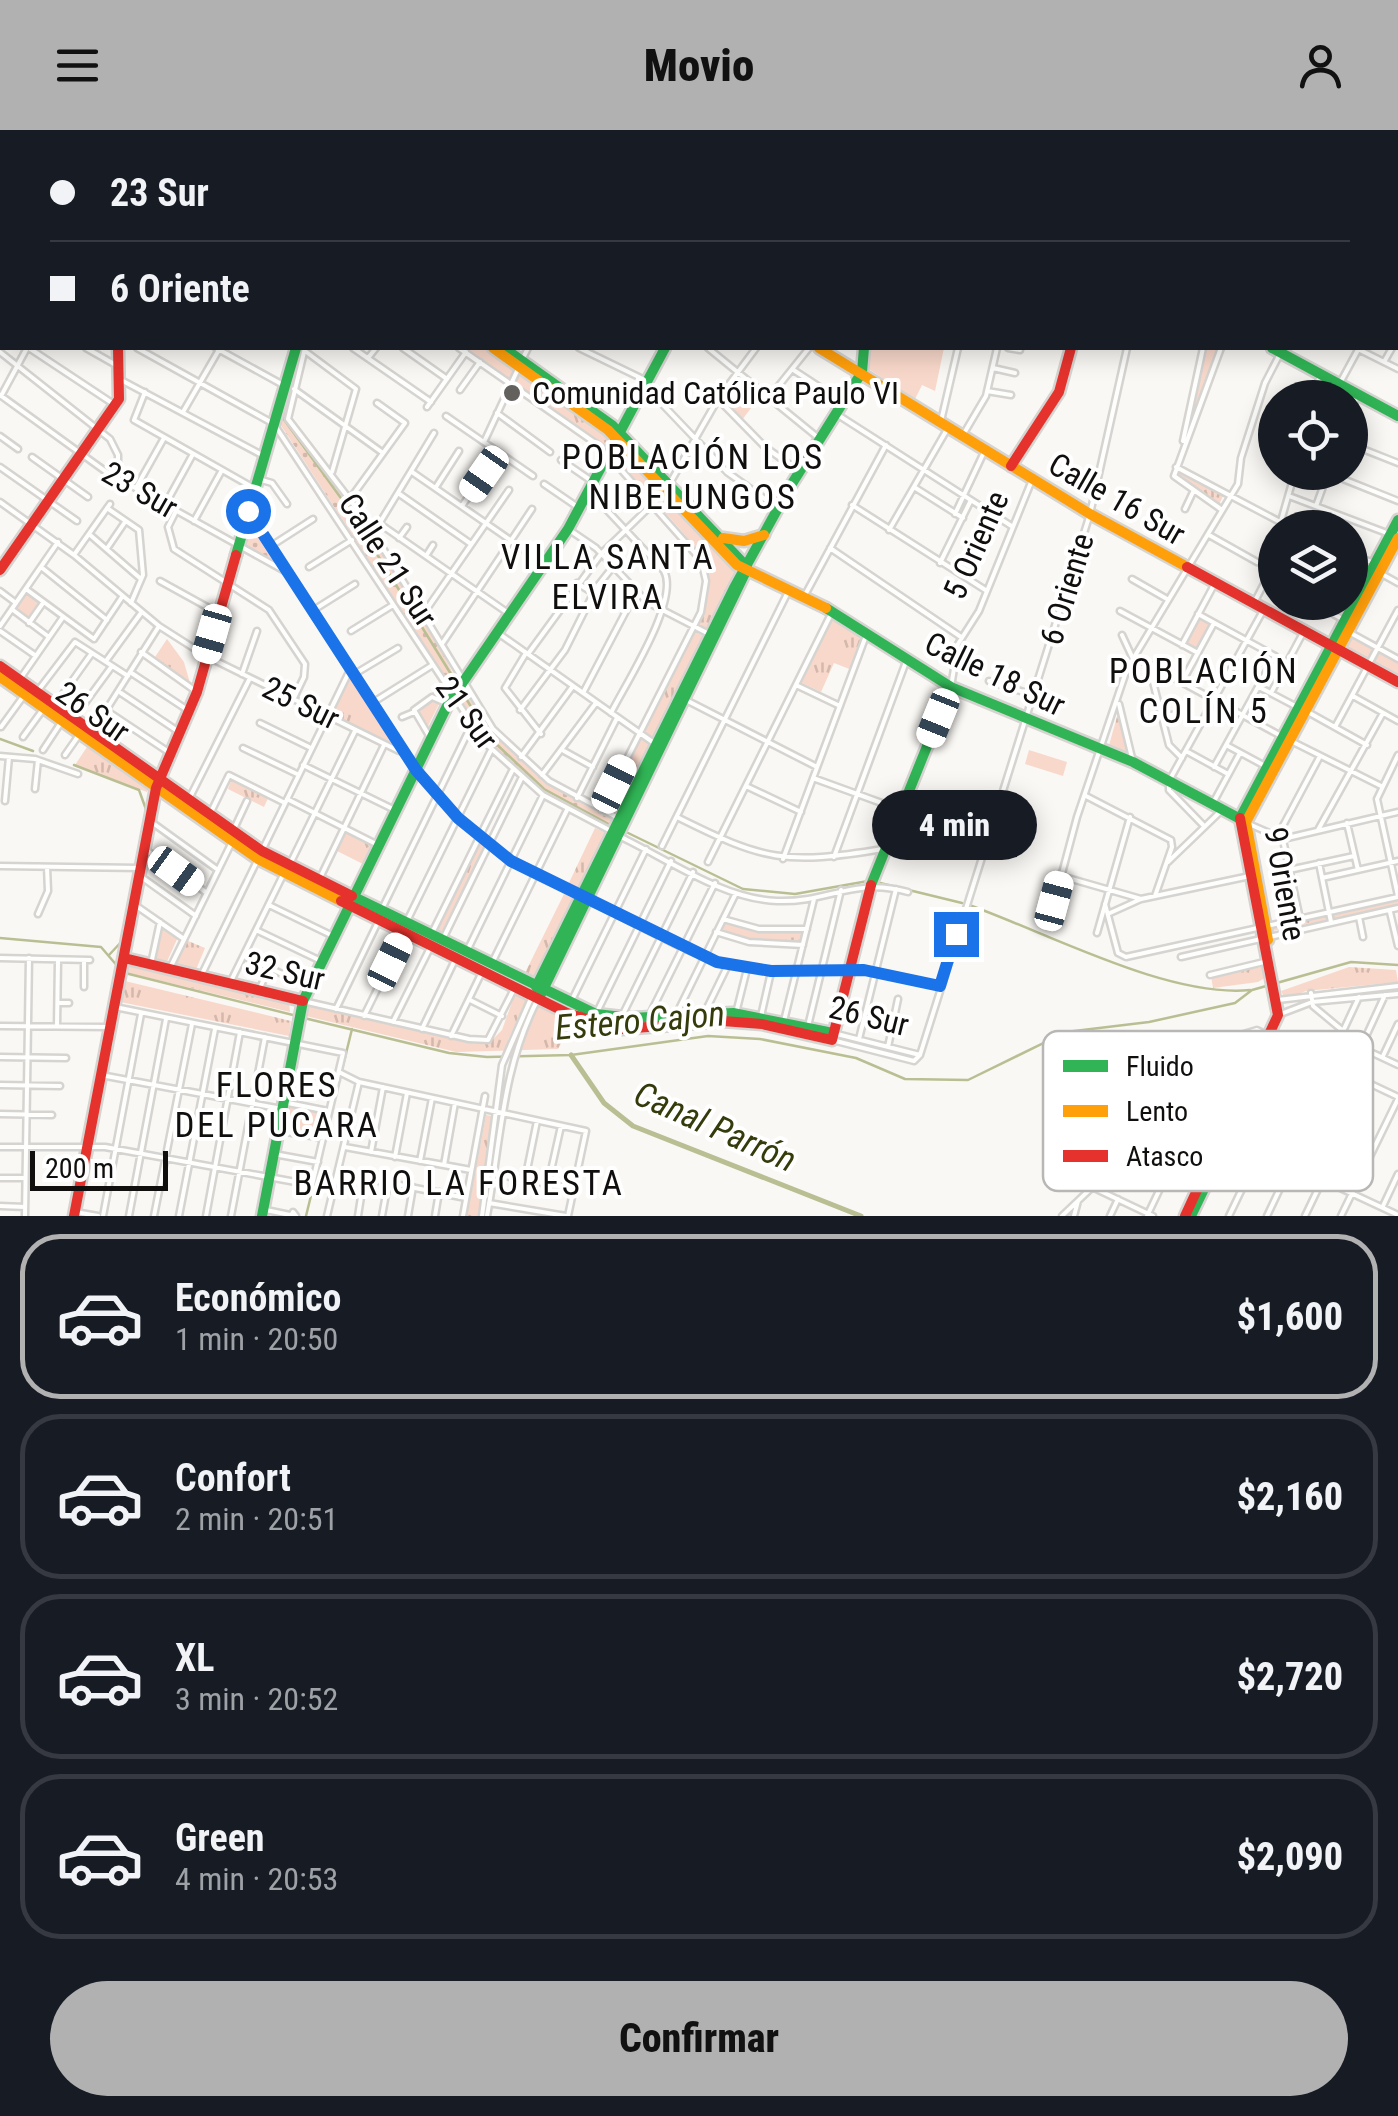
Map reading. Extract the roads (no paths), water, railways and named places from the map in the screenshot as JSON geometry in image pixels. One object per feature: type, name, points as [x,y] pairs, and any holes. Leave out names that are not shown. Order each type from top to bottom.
[{"type":"street","points":[[0,396],[27,350]]},
{"type":"street","points":[[31,350],[115,406]]},
{"type":"street","points":[[91,350],[145,392],[264,456]]},
{"type":"street","points":[[0,570],[115,406],[121,374],[118,350]]},
{"type":"street","name":"21 Sur","points":[[141,350],[274,424],[432,665],[456,693],[471,725],[512,771],[543,795],[567,810],[618,829],[646,849],[736,892],[776,901],[814,897],[872,883],[908,892]]},
{"type":"street","points":[[183,412],[217,350]]},
{"type":"street","points":[[222,350],[289,387],[383,453]]},
{"type":"street","points":[[142,1012],[101,1216],[75,1214],[158,782],[197,692],[298,350]]},
{"type":"street","points":[[299,350],[355,388],[332,474]]},
{"type":"street","points":[[357,350],[429,405],[466,352]]},
{"type":"street","points":[[368,358],[374,350]]},
{"type":"street","points":[[406,350],[447,379]]},
{"type":"street","points":[[463,350],[607,454],[701,560],[706,581],[704,603],[601,810]]},
{"type":"street","name":"Calle 18 Sur","points":[[496,350],[521,363]]},
{"type":"street","name":"Calle 18 Sur","points":[[506,350],[617,434],[747,568]]},
{"type":"street","points":[[484,442],[527,350]]},
{"type":"street","points":[[586,350],[646,383],[727,472],[778,509]]},
{"type":"street","points":[[292,1216],[263,1213],[302,1005],[456,693],[568,529],[665,350]]},
{"type":"street","points":[[710,350],[821,440]]},
{"type":"street","points":[[542,734],[508,693],[506,680],[600,554],[668,487],[718,399],[754,350]]},
{"type":"street","points":[[768,399],[807,350]]},
{"type":"street","name":"Calle 16 Sur","points":[[822,350],[1090,514],[1258,605]]},
{"type":"street","points":[[484,1216],[495,1142],[495,1112],[507,1048],[747,568],[778,509],[862,372],[864,350]]},
{"type":"street","points":[[890,530],[945,423],[958,350]]},
{"type":"street","points":[[963,435],[988,391],[997,350]]},
{"type":"street","points":[[1010,466],[1059,392],[1070,350]]},
{"type":"street","name":"6 Oriente","points":[[920,1055],[1090,514],[1128,350]]},
{"type":"street","points":[[1184,446],[1184,426],[1203,350]]},
{"type":"street","points":[[1219,350],[1176,467],[1178,483],[1222,510]]},
{"type":"street","points":[[1048,926],[1127,669],[1239,481],[1241,458],[1279,350]]},
{"type":"street","points":[[1281,350],[1332,380]]},
{"type":"street","points":[[1342,380],[1357,350]]},
{"type":"street","points":[[1362,350],[1398,369]]},
{"type":"street","points":[[1384,362],[1391,350]]},
{"type":"street","points":[[0,352],[99,428],[116,448],[118,479]]},
{"type":"street","points":[[460,390],[480,362]]},
{"type":"street","points":[[993,368],[1015,372]]},
{"type":"street","points":[[792,369],[845,403]]},
{"type":"street","points":[[1318,380],[1320,374]]},
{"type":"street","name":"Calle 21 Sur","points":[[289,387],[287,416],[350,499],[424,613],[442,644],[456,693],[542,776],[601,810],[618,829]]},
{"type":"street","points":[[988,391],[1010,395]]},
{"type":"street","points":[[145,392],[132,417],[222,470],[256,484],[273,484],[286,504]]},
{"type":"street","name":"23 Sur","points":[[0,396],[118,479],[287,572]]},
{"type":"street","points":[[718,399],[765,447],[800,472]]},
{"type":"street","points":[[1368,400],[1398,416]]},
{"type":"street","points":[[350,499],[405,423],[378,403]]},
{"type":"street","points":[[497,413],[550,452]]},
{"type":"street","points":[[446,416],[533,476]]},
{"type":"street","points":[[838,416],[1013,527]]},
{"type":"street","points":[[373,534],[434,433]]},
{"type":"street","points":[[0,436],[18,449]]},
{"type":"street","points":[[136,488],[164,438]]},
{"type":"street","points":[[805,596],[886,445]]},
{"type":"street","points":[[955,514],[986,450]]},
{"type":"street","points":[[1368,451],[1398,463]]},
{"type":"street","points":[[436,486],[458,452]]},
{"type":"street","points":[[165,505],[193,454]]},
{"type":"street","points":[[32,457],[88,498]]},
{"type":"street","points":[[561,460],[592,482]]},
{"type":"street","points":[[0,467],[76,520]]},
{"type":"street","points":[[1176,467],[1258,512]]},
{"type":"street","points":[[194,521],[222,470]]},
{"type":"street","points":[[412,472],[546,564]]},
{"type":"street","points":[[462,506],[484,474]]},
{"type":"street","name":"5 Oriente","points":[[833,1037],[872,883],[951,687],[961,637],[987,591],[1032,480]]},
{"type":"street","points":[[544,484],[580,508]]},
{"type":"street","name":"Calle 18 Sur","points":[[668,487],[731,560],[833,610],[951,687],[1025,721],[1133,762],[1280,838]]},
{"type":"street","points":[[914,487],[963,518]]},
{"type":"street","points":[[1368,489],[1398,501]]},
{"type":"street","points":[[424,613],[508,490]]},
{"type":"street","points":[[1285,510],[1290,490]]},
{"type":"street","points":[[1316,506],[1322,490]]},
{"type":"street","points":[[1185,509],[1193,492]]},
{"type":"street","points":[[398,493],[471,544]]},
{"type":"street","points":[[1289,496],[1395,539]]},
{"type":"street","points":[[940,563],[971,500]]},
{"type":"street","points":[[852,505],[987,591]]},
{"type":"street","name":"25 Sur","points":[[1,506],[58,542],[158,626],[206,656],[404,753],[436,797],[479,838],[535,875],[682,948],[728,965],[771,971],[849,969],[940,986]]},
{"type":"street","points":[[74,555],[109,506],[139,530],[144,564],[130,604]]},
{"type":"street","points":[[604,507],[668,577],[669,592],[611,713]]},
{"type":"street","points":[[442,644],[532,509]]},
{"type":"street","points":[[176,511],[168,528],[174,549],[269,610],[305,664],[306,673],[293,700]]},
{"type":"street","name":"23 Sur","points":[[248,511],[404,753]]},
{"type":"street","points":[[271,546],[313,520]]},
{"type":"street","name":"9 Oriente","points":[[1272,976],[1243,820],[1395,539],[1398,520]]},
{"type":"street","points":[[108,547],[126,521]]},
{"type":"street","points":[[380,524],[510,614]]},
{"type":"street","points":[[399,538],[406,527]]},
{"type":"street","points":[[568,529],[613,566],[636,592],[662,611],[714,637]]},
{"type":"street","points":[[718,536],[744,542],[768,531]]},
{"type":"street","points":[[89,534],[141,579]]},
{"type":"street","points":[[1208,535],[1258,559]]},
{"type":"street","points":[[309,567],[352,540]]},
{"type":"street","points":[[36,656],[0,628],[58,542]]},
{"type":"street","points":[[426,556],[433,544]]},
{"type":"street","points":[[830,548],[961,637]]},
{"type":"street","points":[[1368,564],[1398,583]]},
{"type":"street","points":[[520,710],[550,670],[593,593],[613,566]]},
{"type":"street","points":[[41,567],[107,620]]},
{"type":"street","name":"9 Oriente","points":[[1368,578],[1377,568]]},
{"type":"street","points":[[1132,579],[1169,600]]},
{"type":"street","points":[[160,581],[218,613]]},
{"type":"street","points":[[1182,645],[1216,582]]},
{"type":"street","points":[[578,583],[593,593]]},
{"type":"street","points":[[312,611],[354,584]]},
{"type":"street","points":[[26,589],[94,639],[122,597]]},
{"type":"street","points":[[662,846],[790,589]]},
{"type":"street","points":[[0,590],[16,603]]},
{"type":"street","points":[[583,693],[636,592]]},
{"type":"street","points":[[29,622],[43,603]]},
{"type":"street","points":[[352,632],[393,605]]},
{"type":"street","points":[[11,609],[49,637]]},
{"type":"street","points":[[1204,826],[1169,790],[1170,781],[1246,640],[1258,609]]},
{"type":"street","points":[[708,862],[833,610]]},
{"type":"street","points":[[1335,727],[1398,610]]},
{"type":"street","points":[[1120,612],[1198,653]]},
{"type":"street","points":[[106,662],[142,613]]},
{"type":"street","points":[[1198,614],[1275,656],[1214,767]]},
{"type":"street","points":[[7,682],[36,656],[63,618]]},
{"type":"street","name":"Calle 16 Sur","points":[[1284,620],[1398,682]]},
{"type":"street","points":[[1338,620],[1398,659]]},
{"type":"street","name":"9 Oriente","points":[[1346,626],[1347,620]]},
{"type":"street","points":[[1182,682],[1214,623]]},
{"type":"street","points":[[65,755],[108,711],[158,626]]},
{"type":"street","points":[[242,674],[257,631]]},
{"type":"street","points":[[1272,692],[1304,631]]},
{"type":"street","points":[[783,859],[868,632]]},
{"type":"street","points":[[497,633],[659,747]]},
{"type":"street","points":[[1122,635],[1135,659],[1381,786]]},
{"type":"street","points":[[37,692],[75,642],[188,711]]},
{"type":"street","points":[[200,977],[352,672],[398,648]]},
{"type":"street","points":[[23,737],[92,652]]},
{"type":"street","points":[[141,652],[197,692]]},
{"type":"street","points":[[834,856],[907,658]]},
{"type":"street","points":[[372,703],[432,665]]},
{"type":"street","points":[[1149,665],[1170,747],[1182,758]]},
{"type":"street","points":[[0,666],[7,682],[37,692],[50,706]]},
{"type":"street","points":[[43,750],[112,666]]},
{"type":"street","points":[[189,800],[250,678]]},
{"type":"street","points":[[989,681],[1033,694]]},
{"type":"street","name":"26 Sur","points":[[7,682],[50,706],[210,814],[232,836],[260,855],[352,902],[434,941],[537,993],[616,1028],[723,1021],[762,1024],[833,1037],[859,1039],[920,1055],[914,1062],[833,1037],[808,1026],[761,1016],[705,1012],[621,1018],[596,1014],[537,993],[515,988],[487,968]]},
{"type":"street","points":[[796,685],[840,706]]},
{"type":"street","points":[[521,757],[542,734],[573,686]]},
{"type":"street","points":[[1258,686],[1366,745]]},
{"type":"street","points":[[120,693],[179,732]]},
{"type":"street","points":[[402,716],[414,712],[432,697],[456,693]]},
{"type":"street","points":[[1,727],[24,694]]},
{"type":"street","points":[[1353,696],[1398,721]]},
{"type":"street","points":[[683,698],[817,767]]},
{"type":"street","points":[[1118,701],[1133,762]]},
{"type":"street","points":[[542,776],[564,751],[596,702]]},
{"type":"street","points":[[108,711],[170,753]]},
{"type":"street","points":[[414,712],[431,739]]},
{"type":"street","points":[[1162,716],[1181,713]]},
{"type":"street","points":[[1318,830],[1384,714]]},
{"type":"street","points":[[577,798],[617,718]]},
{"type":"street","points":[[260,723],[312,748]]},
{"type":"street","points":[[336,1009],[471,725]]},
{"type":"street","points":[[230,984],[356,730]]},
{"type":"street","name":"9 Oriente","points":[[1264,781],[1267,768],[1287,739]]},
{"type":"street","points":[[318,880],[385,744]]},
{"type":"street","points":[[1226,745],[1267,768]]},
{"type":"street","points":[[243,748],[298,775]]},
{"type":"street","points":[[364,1016],[491,750]]},
{"type":"street","points":[[564,751],[593,767]]},
{"type":"street","points":[[1186,752],[1228,774]]},
{"type":"street","points":[[1166,863],[1204,826],[1217,807],[1240,753]]},
{"type":"street","points":[[1181,957],[1300,919],[1398,896],[1379,817],[1381,786],[1398,755]]},
{"type":"street","points":[[0,756],[38,760],[78,774]]},
{"type":"street","points":[[1300,919],[1280,838],[1320,756]]},
{"type":"street","points":[[5,801],[9,757]]},
{"type":"street","points":[[35,789],[38,760]]},
{"type":"street","points":[[303,765],[396,811]]},
{"type":"street","points":[[434,941],[512,771]]},
{"type":"street","points":[[210,814],[228,776],[380,846]]},
{"type":"street","points":[[813,778],[900,810]]},
{"type":"street","points":[[393,1022],[521,779]]},
{"type":"street","points":[[158,782],[232,836]]},
{"type":"street","points":[[746,786],[801,812]]},
{"type":"street","points":[[422,1029],[543,795]]},
{"type":"street","points":[[1086,796],[1170,840],[1154,898]]},
{"type":"street","points":[[169,971],[248,801]]},
{"type":"street","points":[[451,1036],[567,810]]},
{"type":"street","points":[[1280,838],[1398,812]]},
{"type":"street","points":[[677,817],[749,852],[783,859],[886,848]]},
{"type":"street","points":[[1097,933],[1130,817]]},
{"type":"street","points":[[150,822],[218,870]]},
{"type":"street","points":[[1347,824],[1358,870]]},
{"type":"street","points":[[145,849],[207,893]]},
{"type":"street","points":[[570,1004],[646,849]]},
{"type":"street","points":[[1289,870],[1354,856]]},
{"type":"street","points":[[596,1014],[672,861]]},
{"type":"street","points":[[1322,878],[1398,861]]},
{"type":"street","points":[[1319,864],[1331,923]]},
{"type":"street","points":[[0,866],[141,872],[196,916]]},
{"type":"street","points":[[38,914],[48,892],[47,866]]},
{"type":"street","name":"26 Sur","points":[[287,869],[318,880],[352,902]]},
{"type":"street","points":[[621,1018],[693,872]]},
{"type":"street","points":[[1061,876],[1141,900]]},
{"type":"street","points":[[1110,913],[1141,900],[1252,876]]},
{"type":"street","points":[[648,1018],[715,882]]},
{"type":"street","points":[[808,1026],[841,889]]},
{"type":"street","points":[[859,1039],[896,889]]},
{"type":"street","points":[[676,1014],[736,892]]},
{"type":"street","points":[[784,1021],[814,897]]},
{"type":"street","points":[[134,904],[184,939]]},
{"type":"street","points":[[1106,904],[1121,956],[1331,923],[1398,908]]},
{"type":"street","points":[[269,905],[335,937]]},
{"type":"street","points":[[1390,910],[1398,946]]},
{"type":"street","points":[[1358,917],[1363,937]]},
{"type":"street","points":[[723,919],[770,930],[807,929]]},
{"type":"street","points":[[151,964],[160,922]]},
{"type":"street","points":[[256,930],[322,962]]},
{"type":"street","points":[[716,932],[750,942],[803,945]]},
{"type":"street","name":"9 Oriente","points":[[1264,932],[1277,994],[1278,1014],[1273,1031]]},
{"type":"street","points":[[244,956],[310,987]]},
{"type":"street","points":[[0,958],[87,960],[84,987]]},
{"type":"street","points":[[25,1216],[28,958]]},
{"type":"street","points":[[57,1026],[58,959]]},
{"type":"street","name":"32 Sur","points":[[124,961],[151,964],[259,990],[302,1005],[336,1009],[451,1036],[492,1038],[502,1016]]},
{"type":"street","points":[[1210,974],[1269,961]]},
{"type":"street","points":[[705,1012],[728,965]]},
{"type":"street","points":[[259,990],[269,968]]},
{"type":"street","points":[[736,1013],[748,968]]},
{"type":"street","points":[[761,1016],[771,971]]},
{"type":"street","points":[[1277,994],[1398,986]]},
{"type":"street","points":[[468,1000],[502,1016],[515,988]]},
{"type":"street","points":[[484,1216],[490,1203],[514,1048],[537,993]]},
{"type":"street","points":[[1311,993],[1312,1002],[1344,1031],[1359,997]]},
{"type":"street","points":[[1278,1014],[1312,1002],[1398,994]]},
{"type":"street","points":[[1369,1031],[1386,995]]},
{"type":"street","points":[[888,1047],[898,999]]},
{"type":"street","points":[[58,1004],[69,1004]]},
{"type":"street","points":[[0,1147],[116,1150],[312,1185],[337,1080],[342,1074],[343,1053],[114,1007]]},
{"type":"street","points":[[129,1216],[166,1018]]},
{"type":"street","points":[[154,1216],[192,1022]]},
{"type":"street","points":[[1383,1058],[1398,1024]]},
{"type":"street","points":[[0,1026],[110,1027]]},
{"type":"street","points":[[179,1216],[216,1027]]},
{"type":"street","points":[[206,1216],[240,1032]]},
{"type":"street","points":[[232,1216],[265,1037]]},
{"type":"street","points":[[1373,1052],[1398,1065]]},
{"type":"street","points":[[0,1057],[66,1058]]},
{"type":"street","points":[[289,1074],[337,1080]]},
{"type":"street","points":[[342,1074],[407,1093],[586,1130],[567,1216],[490,1203]]},
{"type":"street","points":[[101,1075],[252,1104],[330,1111]]},
{"type":"street","points":[[327,1216],[360,1082]]},
{"type":"street","points":[[0,1085],[60,1086]]},
{"type":"street","points":[[1373,1085],[1398,1098],[1373,1150]]},
{"type":"street","points":[[371,1152],[382,1087]]},
{"type":"street","points":[[396,1156],[407,1093]]},
{"type":"street","points":[[462,1216],[486,1096]]},
{"type":"street","points":[[420,1161],[432,1098]]},
{"type":"street","points":[[444,1166],[455,1103]]},
{"type":"street","points":[[0,1114],[52,1115]]},
{"type":"street","points":[[525,1180],[537,1121]]},
{"type":"street","points":[[548,1184],[561,1126]]},
{"type":"street","points":[[278,1130],[324,1138]]},
{"type":"street","points":[[345,1147],[471,1170]]},
{"type":"street","points":[[274,1154],[318,1162]]},
{"type":"street","points":[[339,1173],[466,1198]]},
{"type":"street","points":[[495,1174],[574,1189]]},
{"type":"street","points":[[1382,1208],[1398,1174]]},
{"type":"street","points":[[0,1178],[26,1178]]},
{"type":"street","points":[[358,1216],[364,1178]]},
{"type":"street","points":[[382,1216],[388,1183]]},
{"type":"street","points":[[408,1216],[413,1187]]},
{"type":"street","points":[[1062,1216],[1089,1191]]},
{"type":"street","points":[[1101,1191],[1149,1215],[1160,1191]]},
{"type":"street","name":"9 Oriente","points":[[1188,1216],[1200,1191]]},
{"type":"street","points":[[1229,1216],[1241,1191]]},
{"type":"street","points":[[1267,1216],[1279,1191]]},
{"type":"street","points":[[1305,1216],[1316,1191]]},
{"type":"street","points":[[1346,1191],[1398,1216]]},
{"type":"street","points":[[1342,1216],[1353,1191]]},
{"type":"street","points":[[434,1216],[439,1192]]},
{"type":"street","points":[[1110,1216],[1118,1199]]},
{"type":"street","points":[[1074,1216],[1078,1201]]},
{"type":"street","points":[[0,1206],[25,1207]]},
{"type":"street","points":[[516,1216],[518,1208]]},
{"type":"waterway","points":[[283,418],[351,512],[491,739],[544,789],[614,827]]},
{"type":"waterway","points":[[0,739],[33,751]]},
{"type":"waterway","points":[[74,765],[139,790],[148,815]]},
{"type":"waterway","points":[[622,830],[743,889],[795,894],[868,881]]},
{"type":"waterway","points":[[876,882],[962,903]]},
{"type":"waterway","points":[[969,905],[1146,974],[1218,990],[1250,990]]},
{"type":"waterway","name":"Estero Cajon","points":[[0,938],[101,947],[119,968]]},
{"type":"waterway","points":[[109,955],[124,939]]},
{"type":"waterway","name":"Estero Cajon","points":[[1074,1031],[1149,1022],[1235,1003],[1252,990],[1351,962],[1398,965]]},
{"type":"waterway","name":"Estero Cajon","points":[[125,973],[297,1016]]},
{"type":"waterway","name":"Estero Cajon","points":[[304,1018],[449,1053],[487,1057],[571,1055],[708,1036],[760,1039],[856,1058],[905,1079],[968,1080],[1043,1043]]},
{"type":"waterway","points":[[306,1216],[352,1029]]},
{"type":"waterway","name":"Canal Parrón","points":[[571,1055],[604,1103],[633,1126],[861,1216]]},
{"type":"place","name":"Comunidad Católica Paulo VI","points":[[512,393]]},
{"type":"district","name":"POBLACIÓN LOS NIBELUNGOS","points":[[693,477]]},
{"type":"district","name":"VILLA SANTA ELVIRA","points":[[608,577]]},
{"type":"district","name":"POBLACIÓN COLÍN 5","points":[[1204,691]]},
{"type":"district","name":"FLORES DEL PUCARA","points":[[277,1105]]},
{"type":"district","name":"BARRIO LA FORESTA","points":[[459,1183]]}]
